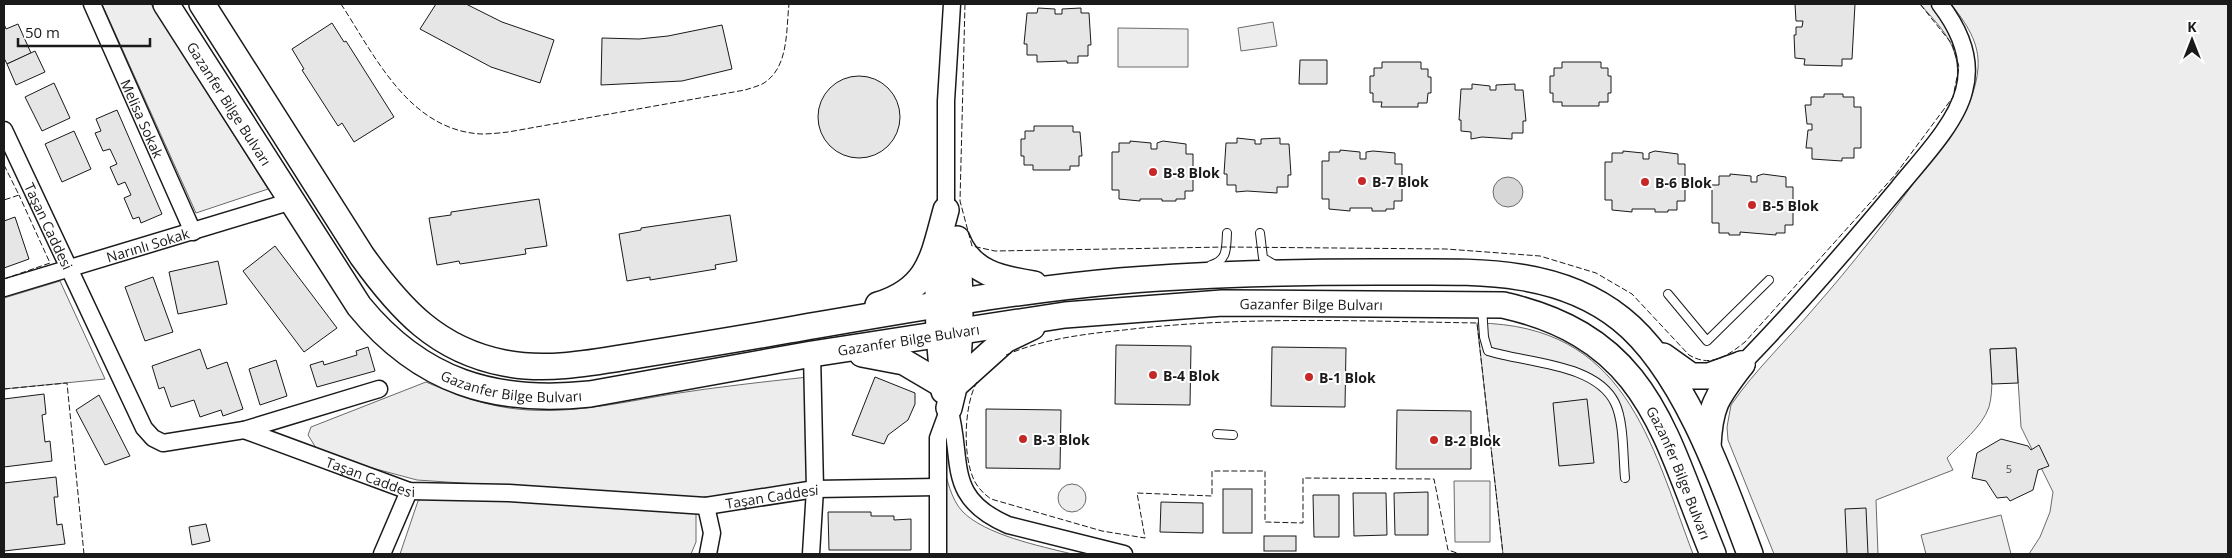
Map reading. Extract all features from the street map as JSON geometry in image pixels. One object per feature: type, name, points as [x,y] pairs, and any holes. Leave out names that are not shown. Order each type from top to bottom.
[{"type":"main road","name":"Gazanfer Bilge Bulvarı","points":[[166,4],[356,300],[380,331],[406,354],[428,367],[483,390],[520,396],[563,397],[651,384],[812,354],[1064,316],[1222,303],[1482,303],[1517,308],[1558,321],[1579,331],[1619,362],[1646,398],[1659,422],[1713,554]]},
{"type":"main road","name":"Gazanfer Bilge Bulvarı","points":[[202,4],[362,256],[388,293],[415,320],[447,341],[467,351],[505,364],[547,366],[589,363],[804,328]]},
{"type":"main road","points":[[946,210],[949,393]]},
{"type":"main road","points":[[804,328],[884,303],[906,294],[914,288],[948,244]]},
{"type":"main road","points":[[948,244],[988,274],[1008,280],[1061,288]]},
{"type":"main road","points":[[804,328],[949,303],[1119,281],[1298,272],[1497,274],[1559,285],[1590,299],[1616,315],[1652,350],[1671,376],[1708,451],[1750,554]]},
{"type":"main road","points":[[949,393],[1005,340],[1026,329],[1064,316]]},
{"type":"main road","points":[[843,350],[904,362],[949,393]]},
{"type":"main road","points":[[1652,350],[1674,362],[1691,376],[1709,376],[1742,364]]},
{"type":"main road","points":[[1708,451],[1710,416],[1721,391],[1742,364]]},
{"type":"street","name":"Melisa Sokak","points":[[92,4],[193,232]]},
{"type":"street","points":[[946,210],[946,101],[952,4]]},
{"type":"street","points":[[1742,364],[1832,267],[1944,132],[1964,92],[1968,59],[1961,38],[1940,4]]},
{"type":"street","name":"Taşan Caddesi","points":[[4,130],[144,428],[153,438],[163,443],[244,430],[409,491],[509,493],[706,506],[816,489],[937,487]]},
{"type":"street","name":"Narınlı Sokak","points":[[4,288],[292,201]]},
{"type":"street","points":[[811,554],[816,489],[812,354]]},
{"type":"street","points":[[244,430],[379,389]]},
{"type":"street","points":[[938,554],[938,438],[949,393]]},
{"type":"street","points":[[949,393],[958,475],[975,506],[990,517],[1008,524],[1124,554]]},
{"type":"street","points":[[382,554],[409,491]]},
{"type":"street","points":[[706,506],[712,532],[708,554]]},
{"type":"lane","points":[[1119,281],[1219,262],[1226,253],[1227,233]]},
{"type":"lane","points":[[1260,234],[1263,258],[1272,264],[1402,273]]},
{"type":"lane","points":[[1668,294],[1707,340],[1769,280]]},
{"type":"lane","points":[[1482,303],[1484,337],[1488,351],[1590,376],[1608,393],[1618,412],[1625,478]]},
{"type":"lane","points":[[1217,434],[1233,435]]},
{"type":"shaded area","points":[[102,4],[151,4],[268,189],[196,213]]},
{"type":"shaded area","points":[[1920,4],[1933,4],[1948,23],[1961,64],[1956,89],[1957,63],[1950,42],[1937,23]]},
{"type":"shaded area","points":[[1951,4],[2228,4],[2228,554],[2029,554],[2040,537],[2050,512],[2053,492],[2021,427],[2016,348],[1990,349],[1992,385],[1989,407],[1976,428],[1947,458],[1953,470],[1876,500],[1878,554],[1774,554],[1728,440],[1727,427],[1731,405],[1750,379],[1805,319],[1868,243],[1947,139],[1964,112],[1976,83],[1978,68],[1977,50],[1962,18]]},
{"type":"shaded area","points":[[1273,22],[1277,46],[1241,51],[1238,28]]},
{"type":"shaded area","points":[[1118,28],[1188,29],[1188,67],[1118,67]]},
{"type":"shaded area","points":[[1508,177],[1519,181],[1523,192],[1519,203],[1508,207],[1497,203],[1493,192],[1497,181]]},
{"type":"shaded area","points":[[60,281],[105,379],[4,389],[4,298]]},
{"type":"shaded area","points":[[1477,323],[1527,329],[1567,344],[1599,367],[1624,396],[1645,431],[1662,470],[1693,554],[1503,554]]},
{"type":"shaded area","points":[[808,377],[809,478],[802,486],[698,499],[417,480],[335,458],[316,448],[308,435],[311,427],[426,382],[487,404],[530,410],[550,410],[591,407],[706,389]]},
{"type":"shaded area","points":[[943,464],[955,501],[962,511],[972,519],[998,533],[1072,554],[944,554]]},
{"type":"shaded area","points":[[1454,481],[1490,481],[1490,542],[1455,542]]},
{"type":"shaded area","points":[[1072,484],[1082,488],[1086,498],[1082,508],[1072,512],[1062,508],[1058,498],[1062,488]]},
{"type":"shaded area","points":[[424,498],[515,499],[696,513],[696,542],[691,554],[400,554],[418,501]]},
{"type":"shaded area","points":[[2001,515],[2011,554],[1926,554],[1921,535]]},
{"type":"building","points":[[436,4],[466,4],[502,22],[554,40],[540,83],[491,67],[420,29]]},
{"type":"building","points":[[1795,4],[1855,4],[1852,59],[1842,59],[1842,66],[1804,65],[1805,59],[1795,58],[1794,35],[1796,35],[1796,27],[1802,27],[1803,21],[1796,21]]},
{"type":"building","points":[[1038,8],[1055,9],[1055,14],[1062,14],[1062,9],[1081,8],[1081,13],[1089,13],[1091,45],[1088,45],[1088,56],[1078,56],[1078,63],[1067,63],[1067,61],[1037,62],[1037,55],[1027,55],[1027,44],[1024,44],[1027,13],[1037,13]]},
{"type":"building","points":[[332,23],[344,42],[346,41],[394,117],[354,142],[342,123],[338,126],[302,70],[304,69],[292,49]]},
{"type":"building","points":[[4,24],[6,29],[18,24],[31,53],[7,64],[4,58]]},
{"type":"building","points":[[722,25],[732,69],[682,81],[601,85],[602,38],[639,39],[668,36]]},
{"type":"building","points":[[35,51],[45,72],[16,85],[7,64]]},
{"type":"building","points":[[1300,60],[1327,60],[1327,84],[1299,84]]},
{"type":"building","points":[[1382,62],[1421,62],[1421,69],[1428,69],[1428,77],[1431,77],[1431,93],[1428,93],[1427,103],[1418,103],[1418,107],[1381,107],[1382,102],[1373,102],[1373,93],[1370,93],[1370,76],[1374,76],[1374,68],[1382,68]]},
{"type":"building","points":[[1562,62],[1601,62],[1601,68],[1608,68],[1608,76],[1611,76],[1611,93],[1608,93],[1608,102],[1599,102],[1599,106],[1562,106],[1562,102],[1553,102],[1553,93],[1550,93],[1550,76],[1554,76],[1554,68],[1562,68]]},
{"type":"building","points":[[859,76],[875,80],[888,88],[896,101],[900,117],[896,133],[888,146],[875,154],[859,158],[843,154],[830,146],[822,133],[818,117],[822,101],[830,88],[843,80]]},
{"type":"building","points":[[54,83],[70,118],[42,131],[25,97]]},
{"type":"building","points":[[1472,84],[1490,86],[1490,90],[1496,90],[1496,85],[1515,84],[1515,90],[1523,90],[1526,121],[1523,121],[1523,133],[1512,133],[1512,139],[1482,137],[1471,139],[1471,132],[1461,131],[1461,120],[1459,120],[1461,89],[1472,89]]},
{"type":"building","points":[[1824,94],[1843,94],[1843,97],[1854,97],[1854,107],[1861,107],[1861,148],[1854,148],[1854,158],[1842,158],[1842,161],[1812,159],[1812,148],[1806,148],[1808,130],[1812,130],[1812,124],[1807,124],[1805,105],[1811,105],[1811,97],[1824,97]]},
{"type":"building","points":[[117,110],[162,214],[141,223],[139,217],[133,219],[124,198],[131,195],[125,182],[118,185],[110,167],[117,164],[110,149],[103,151],[95,133],[101,131],[96,119]]},
{"type":"building","points":[[1034,126],[1073,126],[1073,132],[1080,132],[1082,156],[1079,156],[1079,166],[1070,166],[1070,170],[1033,170],[1033,165],[1024,165],[1024,156],[1021,156],[1021,139],[1025,139],[1025,131],[1034,131]]},
{"type":"building","points":[[74,131],[91,169],[62,182],[45,144]]},
{"type":"building","points":[[1237,138],[1255,140],[1255,144],[1261,144],[1261,139],[1280,138],[1280,144],[1289,144],[1291,175],[1288,175],[1288,187],[1277,187],[1277,193],[1236,192],[1236,185],[1227,185],[1227,174],[1224,174],[1226,143],[1237,143]]},
{"type":"building","name":"B-8 Blok","points":[[1130,141],[1151,143],[1151,149],[1157,149],[1157,143],[1163,141],[1186,144],[1186,154],[1193,154],[1193,191],[1185,191],[1185,199],[1176,199],[1176,201],[1162,201],[1162,199],[1140,199],[1140,201],[1119,199],[1119,190],[1112,190],[1112,152],[1119,152],[1119,143],[1130,143]]},
{"type":"building","name":"B-7 Blok","points":[[1340,150],[1360,152],[1360,159],[1366,159],[1366,152],[1395,153],[1395,164],[1402,164],[1402,201],[1394,201],[1394,209],[1386,209],[1386,211],[1372,211],[1372,208],[1350,208],[1350,211],[1329,209],[1329,199],[1322,199],[1322,161],[1329,161],[1329,152],[1340,152]]},
{"type":"building","name":"B-6 Blok","points":[[1623,151],[1643,153],[1643,159],[1649,159],[1649,153],[1655,151],[1678,154],[1678,164],[1685,164],[1685,201],[1677,201],[1677,210],[1655,212],[1655,209],[1632,209],[1632,212],[1612,210],[1612,200],[1605,200],[1605,162],[1612,162],[1612,153],[1623,153]]},
{"type":"building","name":"B-5 Blok","points":[[1730,174],[1751,176],[1751,182],[1757,182],[1757,176],[1763,174],[1786,177],[1786,187],[1793,187],[1793,225],[1785,225],[1785,233],[1776,233],[1776,235],[1740,232],[1740,235],[1719,233],[1719,223],[1712,223],[1712,185],[1719,185],[1719,176],[1730,176]]},
{"type":"building","points":[[539,199],[547,246],[525,249],[526,254],[460,264],[459,261],[437,265],[429,218],[451,215],[451,212]]},
{"type":"building","points":[[730,215],[737,261],[715,265],[716,269],[650,280],[650,277],[627,281],[619,234],[641,230],[641,228]]},
{"type":"building","points":[[15,217],[29,259],[4,268],[4,221]]},
{"type":"building","points":[[275,246],[337,328],[304,352],[243,271]]},
{"type":"building","points":[[218,261],[227,304],[178,314],[169,272]]},
{"type":"building","points":[[153,277],[173,332],[145,341],[125,287]]},
{"type":"building","name":"B-4 Blok","points":[[1116,345],[1191,346],[1190,405],[1115,404]]},
{"type":"building","points":[[368,347],[375,371],[317,387],[310,365],[323,361],[324,365],[357,355],[356,351]]},
{"type":"building","name":"B-1 Blok","points":[[1272,347],[1346,348],[1345,407],[1271,406]]},
{"type":"building","points":[[2016,348],[2018,383],[1992,384],[1990,349]]},
{"type":"building","points":[[200,349],[207,369],[227,362],[243,409],[223,416],[221,410],[200,417],[194,400],[171,407],[164,387],[159,389],[152,366]]},
{"type":"building","points":[[276,360],[287,396],[260,405],[249,369]]},
{"type":"building","points":[[875,377],[915,393],[915,404],[908,420],[888,435],[884,444],[852,435]]},
{"type":"building","points":[[44,394],[46,414],[42,415],[45,442],[50,441],[52,461],[4,467],[4,399]]},
{"type":"building","points":[[99,395],[130,456],[105,465],[76,410]]},
{"type":"building","points":[[1587,399],[1594,463],[1559,466],[1553,403]]},
{"type":"building","name":"B-3 Blok","points":[[986,409],[1061,410],[1060,469],[986,468]]},
{"type":"building","name":"B-2 Blok","points":[[1397,410],[1471,411],[1471,469],[1396,469]]},
{"type":"building","points":[[2001,439],[2028,446],[2031,450],[2039,445],[2049,466],[2038,470],[2033,490],[2010,501],[2007,497],[1997,498],[1986,481],[1972,478],[1977,453]]},
{"type":"building","points":[[56,477],[58,497],[54,497],[57,525],[62,524],[65,544],[4,551],[4,483]]},
{"type":"building","points":[[1223,489],[1252,489],[1252,533],[1223,533]]},
{"type":"building","points":[[1428,492],[1428,535],[1395,535],[1394,493]]},
{"type":"building","points":[[1353,493],[1386,493],[1387,535],[1354,536]]},
{"type":"building","points":[[1313,495],[1339,495],[1339,537],[1314,537]]},
{"type":"building","points":[[1161,502],[1203,503],[1203,533],[1160,532]]},
{"type":"building","points":[[1866,508],[1868,554],[1847,554],[1845,509]]},
{"type":"building","points":[[828,512],[871,512],[871,516],[894,516],[894,520],[911,519],[911,550],[829,550]]},
{"type":"building","points":[[206,524],[210,541],[192,545],[189,527]]},
{"type":"building","points":[[1264,536],[1296,536],[1296,551],[1264,551]]},
{"type":"fence","points":[[341,4],[381,67],[414,105],[434,119],[456,129],[481,134],[508,132],[745,90],[760,85],[772,76],[782,58],[785,47],[789,4]]},
{"type":"fence","points":[[965,4],[960,201],[972,246],[995,251],[1226,247],[1446,249],[1540,256],[1596,273],[1632,294],[1689,355],[1704,360],[1718,359],[1725,356],[1745,342],[1895,175],[1953,97],[1959,67],[1952,44],[1920,4]]},
{"type":"fence","points":[[4,165],[19,195],[4,200]]},
{"type":"fence","points":[[4,279],[50,263],[19,195]]},
{"type":"fence","points":[[1006,355],[1034,345],[1094,333],[1212,323],[1256,321],[1477,323],[1503,554]]},
{"type":"fence","points":[[977,382],[969,404],[966,446],[975,482],[991,499],[1102,531],[1145,538],[1137,493],[1212,496],[1212,471],[1265,471],[1265,522],[1303,523],[1303,478],[1434,479],[1448,550],[1460,554]]},
{"type":"fence","points":[[4,389],[67,383],[84,554]]},
{"type":"place","name":"B-8 Blok","points":[[1153,172]]},
{"type":"place","name":"B-7 Blok","points":[[1362,181]]},
{"type":"place","name":"B-6 Blok","points":[[1645,182]]},
{"type":"place","name":"B-5 Blok","points":[[1752,205]]},
{"type":"place","name":"B-4 Blok","points":[[1153,375]]},
{"type":"place","name":"B-1 Blok","points":[[1309,377]]},
{"type":"place","name":"B-3 Blok","points":[[1023,439]]},
{"type":"place","name":"B-2 Blok","points":[[1434,440]]}]
